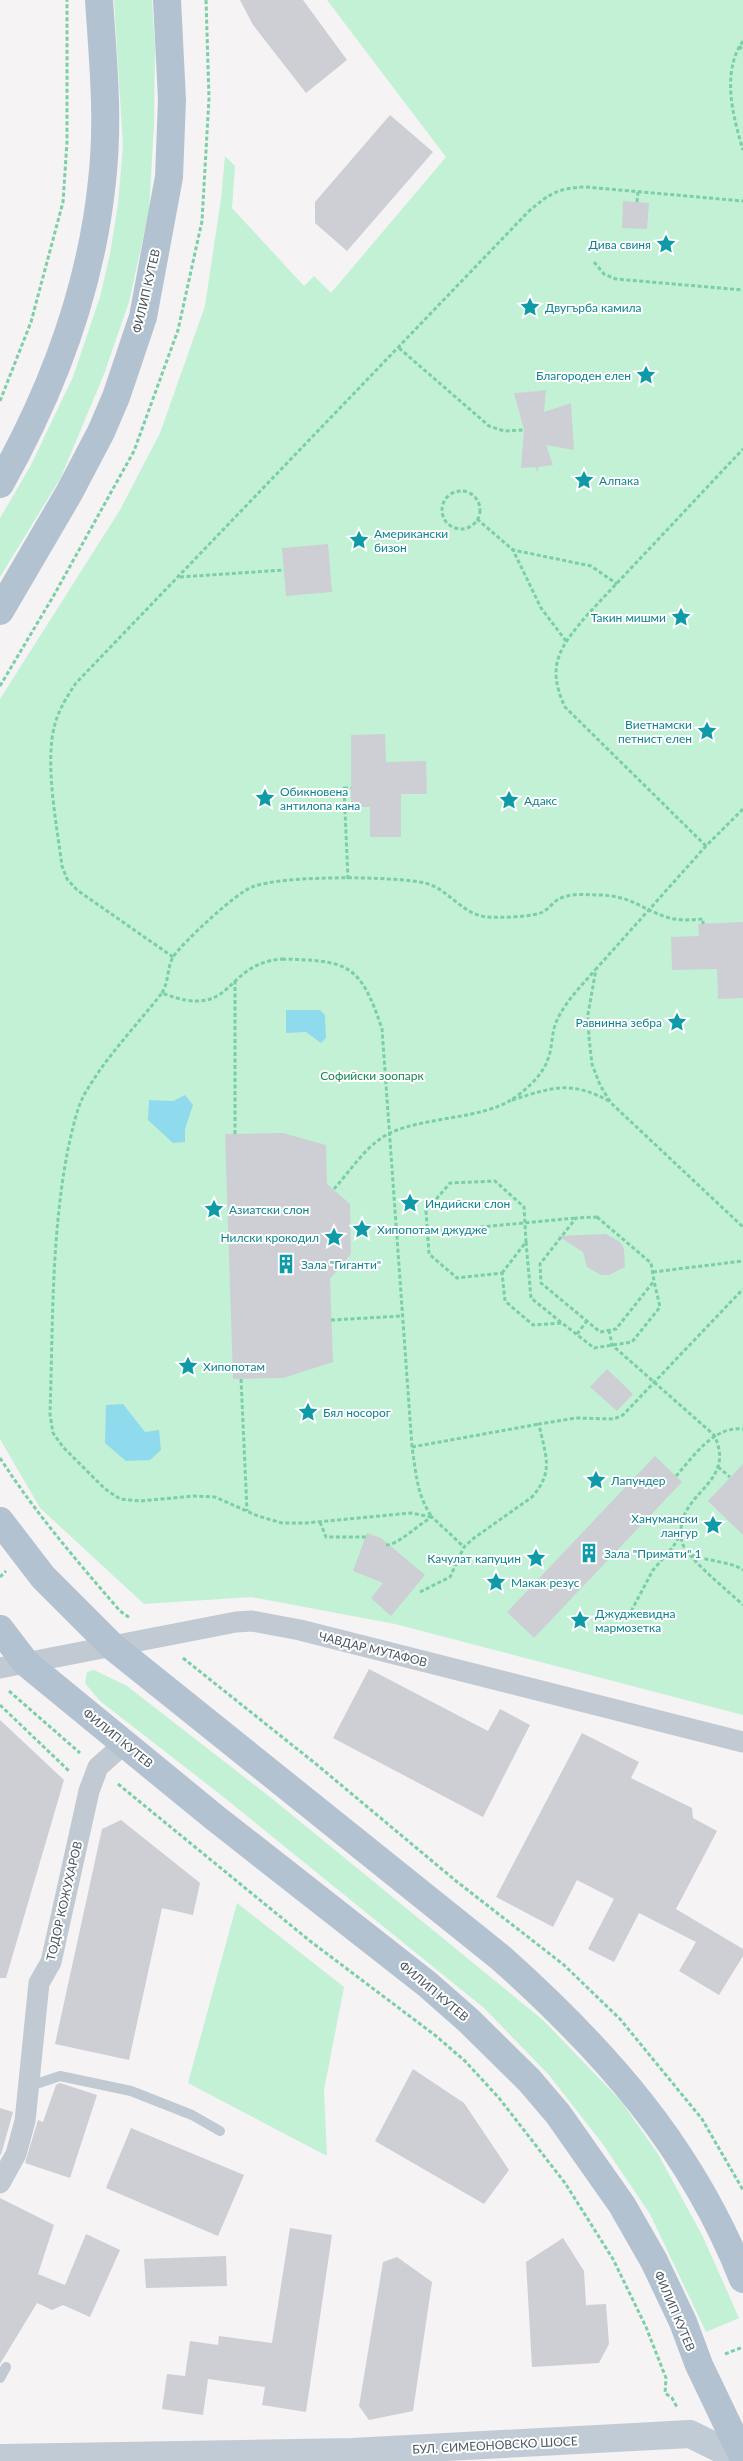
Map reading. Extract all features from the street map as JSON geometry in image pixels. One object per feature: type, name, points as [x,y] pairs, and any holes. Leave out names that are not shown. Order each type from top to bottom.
[{"type":"main road","points":[[0,484],[41,403],[70,334],[95,232],[102,180],[105,120],[100,0]]},
{"type":"main road","name":"ФИЛИП КУТЕВ","points":[[0,611],[69,493],[101,432],[116,397],[143,316],[170,177],[172,100],[167,0]]},
{"type":"main road","points":[[0,1521],[43,1577],[112,1646],[357,1844],[427,1897],[501,1958],[552,2004],[601,2054],[654,2120],[706,2199],[743,2279]]},
{"type":"main road","name":"ФИЛИП КУТЕВ","points":[[0,1629],[13,1666],[124,1744],[427,1984],[468,2020],[529,2080],[558,2114],[622,2205],[654,2261],[683,2322],[699,2365],[743,2459]]},
{"type":"main road","name":"БУЛ. СИМЕОНОВСКО ШОСЕ","points":[[0,2458],[353,2452],[690,2434],[743,2459]]},
{"type":"street","name":"ЧАВДАР МУТАФОВ","points":[[13,1666],[236,1622],[252,1621],[272,1624],[743,1742]]},
{"type":"street","name":"ТОДОР КОЖУХАРОВ","points":[[0,2183],[16,2154],[26,2121],[39,1983],[51,1962],[89,1791],[98,1767],[124,1744]]},
{"type":"lane","points":[[30,2086],[60,2076],[132,2091],[192,2114],[220,2131]]},
{"type":"lane","points":[[0,2378],[6,2367]]},
{"type":"path","points":[[0,401],[31,322],[64,202],[67,142],[67,0]]},
{"type":"path","points":[[206,0],[209,98],[206,156]]},
{"type":"path","points":[[743,41],[733,61],[731,81],[736,125],[743,150]]},
{"type":"path","points":[[739,46],[743,50]]},
{"type":"path","points":[[173,957],[77,890],[67,879],[62,866],[51,763],[55,723],[66,698],[76,683],[180,577],[528,212],[550,194],[566,188],[743,201]]},
{"type":"path","points":[[637,202],[638,192]]},
{"type":"path","points":[[594,262],[604,274],[616,280],[743,290]]},
{"type":"path","points":[[399,348],[489,426],[504,431],[524,430]]},
{"type":"path","points":[[706,846],[565,707],[559,694],[556,666],[559,653],[566,641],[743,449]]},
{"type":"path","points":[[456,491],[468,492],[477,501],[479,507],[477,520],[468,527],[462,528],[450,525],[443,515],[443,503],[446,498],[456,491]]},
{"type":"path","points":[[477,520],[514,550],[541,608],[566,641]]},
{"type":"path","points":[[514,550],[591,566],[617,584]]},
{"type":"path","points":[[180,577],[284,570]]},
{"type":"path","points":[[348,879],[344,788],[351,788]]},
{"type":"path","points":[[509,1101],[524,1090],[545,1066],[557,1020],[566,1004],[649,908],[706,846],[743,810]]},
{"type":"path","points":[[432,1517],[411,1513],[320,1522],[282,1523],[214,1497],[194,1496],[140,1501],[120,1499],[105,1489],[63,1447],[53,1433],[50,1414],[55,1261],[60,1202],[72,1133],[83,1097],[99,1072],[162,992],[166,985],[173,957],[230,902],[252,887],[282,881],[348,879],[424,883],[437,887],[474,914],[488,917],[534,915],[542,912],[558,899],[571,895],[615,896],[649,908],[666,918],[682,922],[703,919],[703,924]]},
{"type":"path","points":[[162,992],[178,999],[202,1002],[211,1000],[224,992],[235,980],[255,965],[282,959],[338,963],[354,973],[368,996],[382,1029],[412,1447],[418,1488],[424,1506],[432,1517],[464,1548]]},
{"type":"path","points":[[596,969],[588,1014],[592,1064],[600,1085],[611,1102],[743,1227]]},
{"type":"path","points":[[235,980],[235,1134]]},
{"type":"path","points":[[334,1189],[367,1151],[390,1133],[405,1127],[489,1108],[561,1087],[577,1087],[593,1092],[611,1102]]},
{"type":"path","points":[[396,1235],[427,1232],[525,1224],[576,1218],[597,1217],[651,1264],[660,1307],[632,1342],[594,1348],[531,1298],[526,1242],[525,1224],[524,1208],[494,1180],[450,1183],[426,1211],[427,1232],[429,1254],[457,1278],[502,1273]]},
{"type":"path","points":[[576,1218],[540,1264],[541,1284],[600,1332],[616,1329],[654,1281]]},
{"type":"path","points":[[526,1242],[502,1273],[505,1301],[533,1325],[562,1322]]},
{"type":"path","points":[[652,1272],[743,1261]]},
{"type":"path","points":[[412,1447],[576,1418],[614,1419],[623,1415],[743,1289]]},
{"type":"path","points":[[331,1320],[402,1316]]},
{"type":"path","points":[[577,1334],[587,1321]]},
{"type":"path","points":[[609,1330],[612,1345],[714,1435],[718,1443],[718,1467],[713,1479],[685,1510],[681,1521],[681,1534],[683,1546],[743,1605]]},
{"type":"path","points":[[242,1379],[247,1511]]},
{"type":"path","points":[[420,1592],[450,1577],[464,1548],[474,1538],[532,1497],[546,1478],[547,1465],[539,1424]]},
{"type":"path","points":[[676,1476],[714,1435],[735,1428],[743,1428]]},
{"type":"path","points":[[0,1458],[30,1505],[120,1611]]},
{"type":"path","points":[[718,1467],[730,1477]]},
{"type":"path","points":[[386,1545],[396,1544],[408,1532],[432,1517]]},
{"type":"path","points":[[320,1522],[326,1537],[366,1537]]},
{"type":"path","points":[[628,1617],[653,1570],[673,1547],[681,1534]]},
{"type":"path","points":[[690,1554],[713,1562],[734,1565],[743,1570]]},
{"type":"path","points":[[0,1576],[5,1572]]},
{"type":"path","points":[[7,1689],[98,1767],[310,1941],[436,2036],[465,2061],[499,2098],[565,2183],[614,2259],[646,2327],[666,2378],[665,2393],[672,2398]]},
{"type":"path","points":[[0,1705],[89,1791]]},
{"type":"path","points":[[717,2357],[743,2347]]},
{"type":"path","points":[[666,2378],[671,2376]]},
{"type":"green space","points":[[114,0],[152,0],[155,48],[154,125],[149,211],[129,302],[104,374],[61,477],[0,577],[0,518],[31,465],[73,377],[100,297],[110,254],[118,204],[123,146]]},
{"type":"green space","name":"Софийски зоопарк","points":[[327,0],[743,0],[743,1715],[395,1624],[252,1597],[144,1604],[40,1508],[0,1439],[0,699],[120,510],[160,433],[205,306],[221,199],[225,156],[235,166],[232,208],[304,286],[314,276],[331,293],[446,157]]},
{"type":"green space","points":[[94,1670],[127,1686],[270,1797],[543,2020],[621,2101],[658,2154],[703,2237],[739,2318],[706,2332],[650,2214],[602,2143],[549,2075],[484,2008],[221,1795],[100,1701],[85,1683],[87,1672]]},
{"type":"green space","points":[[237,1903],[344,1987],[324,2090],[327,2156],[188,2083]]},
{"type":"water","points":[[286,1010],[320,1010],[325,1015],[326,1038],[321,1043],[306,1032],[286,1033]]},
{"type":"water","points":[[185,1095],[193,1105],[185,1129],[185,1142],[173,1143],[148,1120],[149,1100],[173,1101]]},
{"type":"water","points":[[123,1404],[145,1432],[159,1430],[161,1450],[150,1460],[126,1461],[105,1443],[106,1405]]},
{"type":"building","points":[[240,0],[303,0],[347,60],[306,93],[253,25]]},
{"type":"building","points":[[390,115],[433,152],[347,251],[315,223],[315,202]]},
{"type":"building","points":[[623,201],[649,203],[647,229],[622,228]]},
{"type":"building","points":[[529,388],[530,392],[546,390],[544,412],[571,403],[574,450],[546,445],[553,465],[538,467],[538,472],[535,467],[521,468],[524,430],[514,393],[529,392]]},
{"type":"building","points":[[328,544],[332,592],[286,596],[282,548]]},
{"type":"building","points":[[385,734],[386,762],[426,761],[427,794],[401,794],[401,837],[370,837],[370,807],[351,807],[351,735]]},
{"type":"building","points":[[743,922],[743,998],[718,999],[717,969],[672,970],[671,937],[699,936],[698,924]]},
{"type":"building","name":"Зала \"Гиганти\"","points":[[283,1133],[326,1145],[327,1184],[350,1204],[351,1254],[330,1279],[333,1362],[283,1378],[233,1379],[225,1134]]},
{"type":"building","points":[[606,1234],[620,1242],[624,1249],[625,1267],[609,1275],[601,1275],[587,1267],[583,1252],[558,1236]]},
{"type":"building","points":[[607,1369],[633,1394],[617,1411],[590,1387]]},
{"type":"building","name":"Зала \"Примати\" 1","points":[[655,1456],[682,1482],[534,1638],[507,1612]]},
{"type":"building","points":[[743,1464],[743,1535],[708,1501]]},
{"type":"building","points":[[367,1533],[381,1538],[425,1575],[391,1616],[371,1598],[383,1583],[353,1571]]},
{"type":"building","points":[[369,1669],[488,1731],[500,1709],[530,1725],[483,1817],[333,1738]]},
{"type":"building","points":[[0,1720],[64,1780],[6,1978],[0,1978]]},
{"type":"building","points":[[582,1733],[639,1762],[631,1778],[692,1808],[693,1818],[717,1831],[676,1909],[743,1949],[743,1956],[719,1995],[679,1971],[696,1942],[639,1913],[614,1962],[588,1949],[614,1899],[577,1880],[553,1927],[496,1897]]},
{"type":"building","points":[[121,1820],[200,1883],[193,1915],[162,1908],[129,2060],[55,2044],[102,1829]]},
{"type":"building","points":[[413,2069],[464,2103],[509,2170],[484,2204],[375,2141]]},
{"type":"building","points":[[60,2083],[97,2095],[70,2178],[25,2163],[38,2120],[43,2122],[56,2085]]},
{"type":"building","points":[[0,2108],[13,2112],[1,2155],[0,2154]]},
{"type":"building","points":[[131,2128],[244,2175],[218,2236],[106,2188]]},
{"type":"building","points":[[0,2198],[54,2225],[38,2274],[65,2285],[86,2234],[120,2250],[90,2317],[63,2305],[52,2310],[37,2303],[0,2364]]},
{"type":"building","points":[[290,2228],[332,2235],[306,2412],[262,2405],[265,2387],[208,2379],[203,2415],[162,2409],[167,2374],[185,2376],[190,2341],[218,2345],[219,2336],[272,2343]]},
{"type":"building","points":[[563,2238],[584,2271],[586,2305],[606,2304],[609,2344],[599,2363],[532,2367],[526,2262]]},
{"type":"building","points":[[226,2256],[227,2286],[146,2288],[144,2259]]},
{"type":"building","points":[[397,2257],[432,2282],[413,2411],[369,2420],[359,2406],[383,2262]]},
{"type":"place","name":"Дива свиня","points":[[666,244]]},
{"type":"place","name":"Двугърба камила","points":[[530,307]]},
{"type":"place","name":"Благороден елен","points":[[646,375]]},
{"type":"place","name":"Алпака","points":[[584,480]]},
{"type":"place","name":"Американски бизон","points":[[359,540]]},
{"type":"place","name":"Такин мишми","points":[[681,617]]},
{"type":"place","name":"Виетнамски петнист елен","points":[[707,731]]},
{"type":"place","name":"Обикновена антилопа кана","points":[[265,798]]},
{"type":"place","name":"Адакс","points":[[509,800]]},
{"type":"place","name":"Равнинна зебра","points":[[677,1022]]},
{"type":"place","name":"Индийски слон","points":[[410,1203]]},
{"type":"place","name":"Азиатски слон","points":[[214,1209]]},
{"type":"place","name":"Хипопотам джудже","points":[[362,1229]]},
{"type":"place","name":"Нилски крокодил","points":[[334,1237]]},
{"type":"place","name":"Зала \"Гиганти\"","points":[[286,1264]]},
{"type":"place","name":"Хипопотам","points":[[188,1366]]},
{"type":"place","name":"Бял носорог","points":[[308,1412]]},
{"type":"place","name":"Лапундер","points":[[596,1480]]},
{"type":"place","name":"Ханумански лангур","points":[[713,1525]]},
{"type":"place","name":"Зала \"Примати\" 1","points":[[589,1553]]},
{"type":"place","name":"Качулат капуцин","points":[[536,1558]]},
{"type":"place","name":"Макак резус","points":[[496,1582]]},
{"type":"place","name":"Джуджевидна мармозетка","points":[[580,1620]]}]
